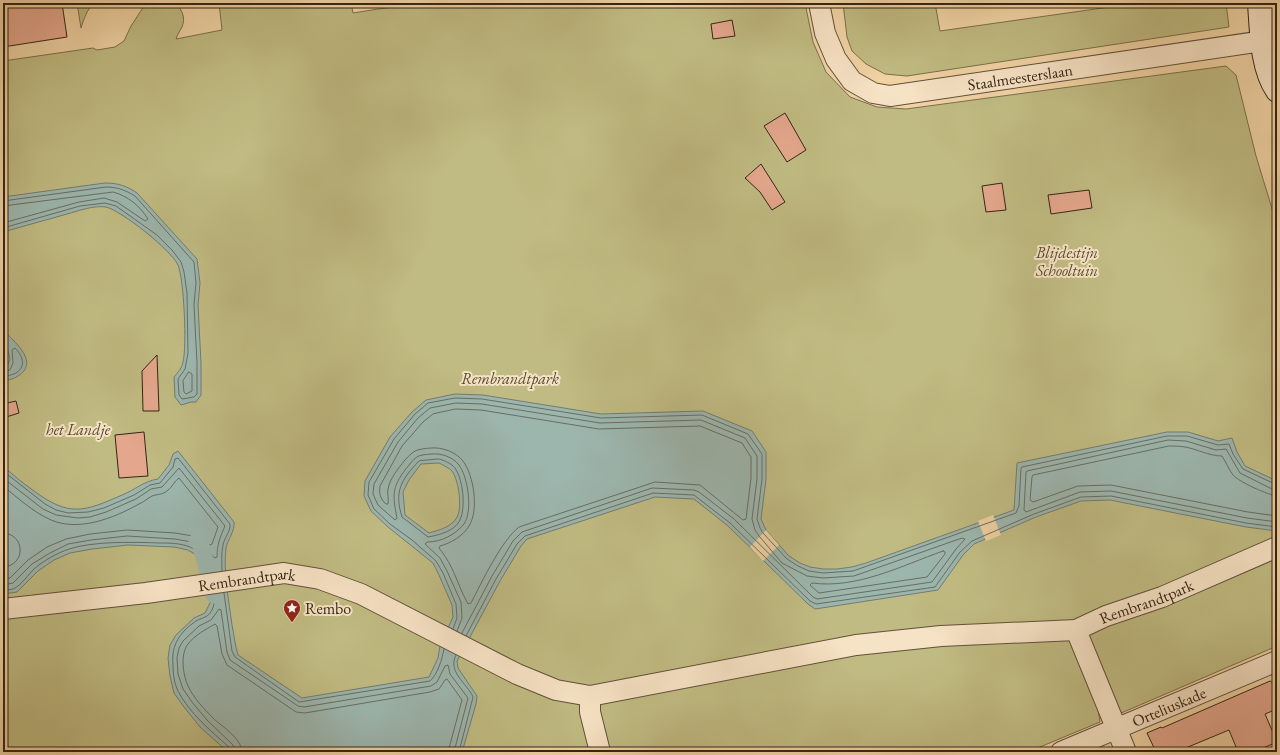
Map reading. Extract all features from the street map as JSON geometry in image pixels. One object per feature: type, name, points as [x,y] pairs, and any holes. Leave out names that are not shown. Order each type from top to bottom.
[{"type":"street","name":"Staalmeesterslaan","points":[[819,3],[825,34],[836,59],[852,81],[873,93],[890,96],[1270,40]]},
{"type":"street","points":[[1259,3],[1270,40],[1266,66],[1272,84],[1277,91]]},
{"type":"street","points":[[1273,3],[1277,20]]},
{"type":"street","name":"Rembrandtpark","points":[[3,609],[196,586],[284,573],[320,579],[361,594],[517,674],[556,690],[590,696],[708,672],[856,645],[941,636],[1076,630],[1106,616],[1162,597],[1277,547]]},
{"type":"street","points":[[1076,630],[1126,752]]},
{"type":"street","name":"Orteliuskade","points":[[1061,752],[1277,661]]},
{"type":"street","points":[[590,696],[590,712],[600,752]]},
{"type":"green space","points":[[77,3],[94,3],[88,11],[81,28]]},
{"type":"green space","name":"Rembrandtpark","points":[[146,3],[175,3],[177,5],[183,14],[184,20],[176,39],[222,30],[219,3],[351,3],[353,13],[426,3],[805,3],[813,42],[826,72],[850,97],[877,107],[906,109],[1226,66],[1236,75],[1256,156],[1277,225],[1277,646],[1112,717],[1108,705],[1098,709],[1100,722],[1028,752],[3,752],[3,61],[93,48],[97,50],[115,47],[124,41],[131,26]]},
{"type":"green space","points":[[843,3],[935,3],[940,31],[1138,3],[1226,3],[1229,27],[907,76],[885,74],[866,64],[852,51],[847,37]]},
{"type":"water","points":[[105,183],[122,185],[137,193],[197,259],[200,283],[198,305],[201,395],[196,402],[181,405],[175,397],[174,377],[182,366],[185,342],[182,284],[178,265],[174,258],[156,241],[134,223],[106,207],[81,210],[3,232],[3,197]]},
{"type":"water","points":[[3,333],[6,333],[20,348],[24,354],[27,365],[24,371],[18,376],[13,379],[3,381],[3,369],[7,367],[10,359]]},
{"type":"water","points":[[455,394],[483,395],[601,414],[703,411],[752,431],[766,452],[766,479],[761,519],[766,530],[789,556],[810,567],[837,569],[852,567],[1014,510],[1017,463],[1167,432],[1188,432],[1218,441],[1232,438],[1237,452],[1245,466],[1277,481],[1277,531],[1246,527],[1110,500],[1081,501],[1036,517],[974,544],[963,555],[938,590],[815,609],[808,604],[728,526],[694,499],[655,497],[527,539],[521,546],[500,581],[457,661],[458,668],[477,696],[462,752],[228,752],[200,727],[184,707],[174,693],[170,676],[168,658],[170,645],[176,635],[194,618],[205,613],[211,601],[209,569],[206,563],[188,550],[174,547],[128,545],[70,553],[54,560],[38,571],[17,592],[3,594],[3,554],[6,551],[3,543],[3,465],[18,479],[46,499],[57,505],[77,509],[87,508],[109,501],[148,482],[158,479],[169,465],[173,454],[178,451],[234,522],[226,548],[225,566],[232,625],[238,655],[302,698],[429,677],[438,658],[440,646],[453,617],[452,605],[433,563],[388,527],[371,511],[364,496],[365,481],[390,437],[412,412],[426,400]],"holes":[[[439,463],[452,471],[457,481],[460,502],[456,519],[450,525],[429,533],[405,515],[403,492],[409,480],[421,464]]]},
{"type":"pier","points":[[993,515],[1001,535],[986,541],[978,521]]},
{"type":"pier","points":[[766,530],[779,545],[763,561],[750,547]]},
{"type":"building","points":[[3,3],[62,3],[67,37],[3,47]]},
{"type":"building","points":[[732,20],[735,36],[713,39],[711,24]]},
{"type":"building","points":[[785,113],[806,150],[787,162],[764,126]]},
{"type":"building","points":[[761,164],[785,202],[772,210],[760,192],[745,178]]},
{"type":"building","points":[[1002,183],[1006,210],[986,212],[982,186]]},
{"type":"building","points":[[1089,190],[1092,208],[1051,214],[1048,195]]},
{"type":"building","points":[[157,355],[159,411],[143,411],[142,371]]},
{"type":"building","points":[[16,401],[19,413],[3,418],[3,404]]},
{"type":"building","points":[[144,432],[148,476],[119,478],[115,435]]},
{"type":"building","points":[[1270,681],[1277,685],[1277,709],[1265,714],[1277,742],[1254,752],[1238,752],[1229,730],[1176,752],[1156,752],[1147,733],[1161,727],[1162,728]]},
{"type":"waterway","points":[[197,541],[200,542],[214,595]]},
{"type":"place","name":"Rembo","points":[[292,623]]},
{"type":"park label","name":"Blijdestijn Schooltuin","points":[[1067,261]]},
{"type":"park label","name":"het Landje","points":[[78,429]]}]
